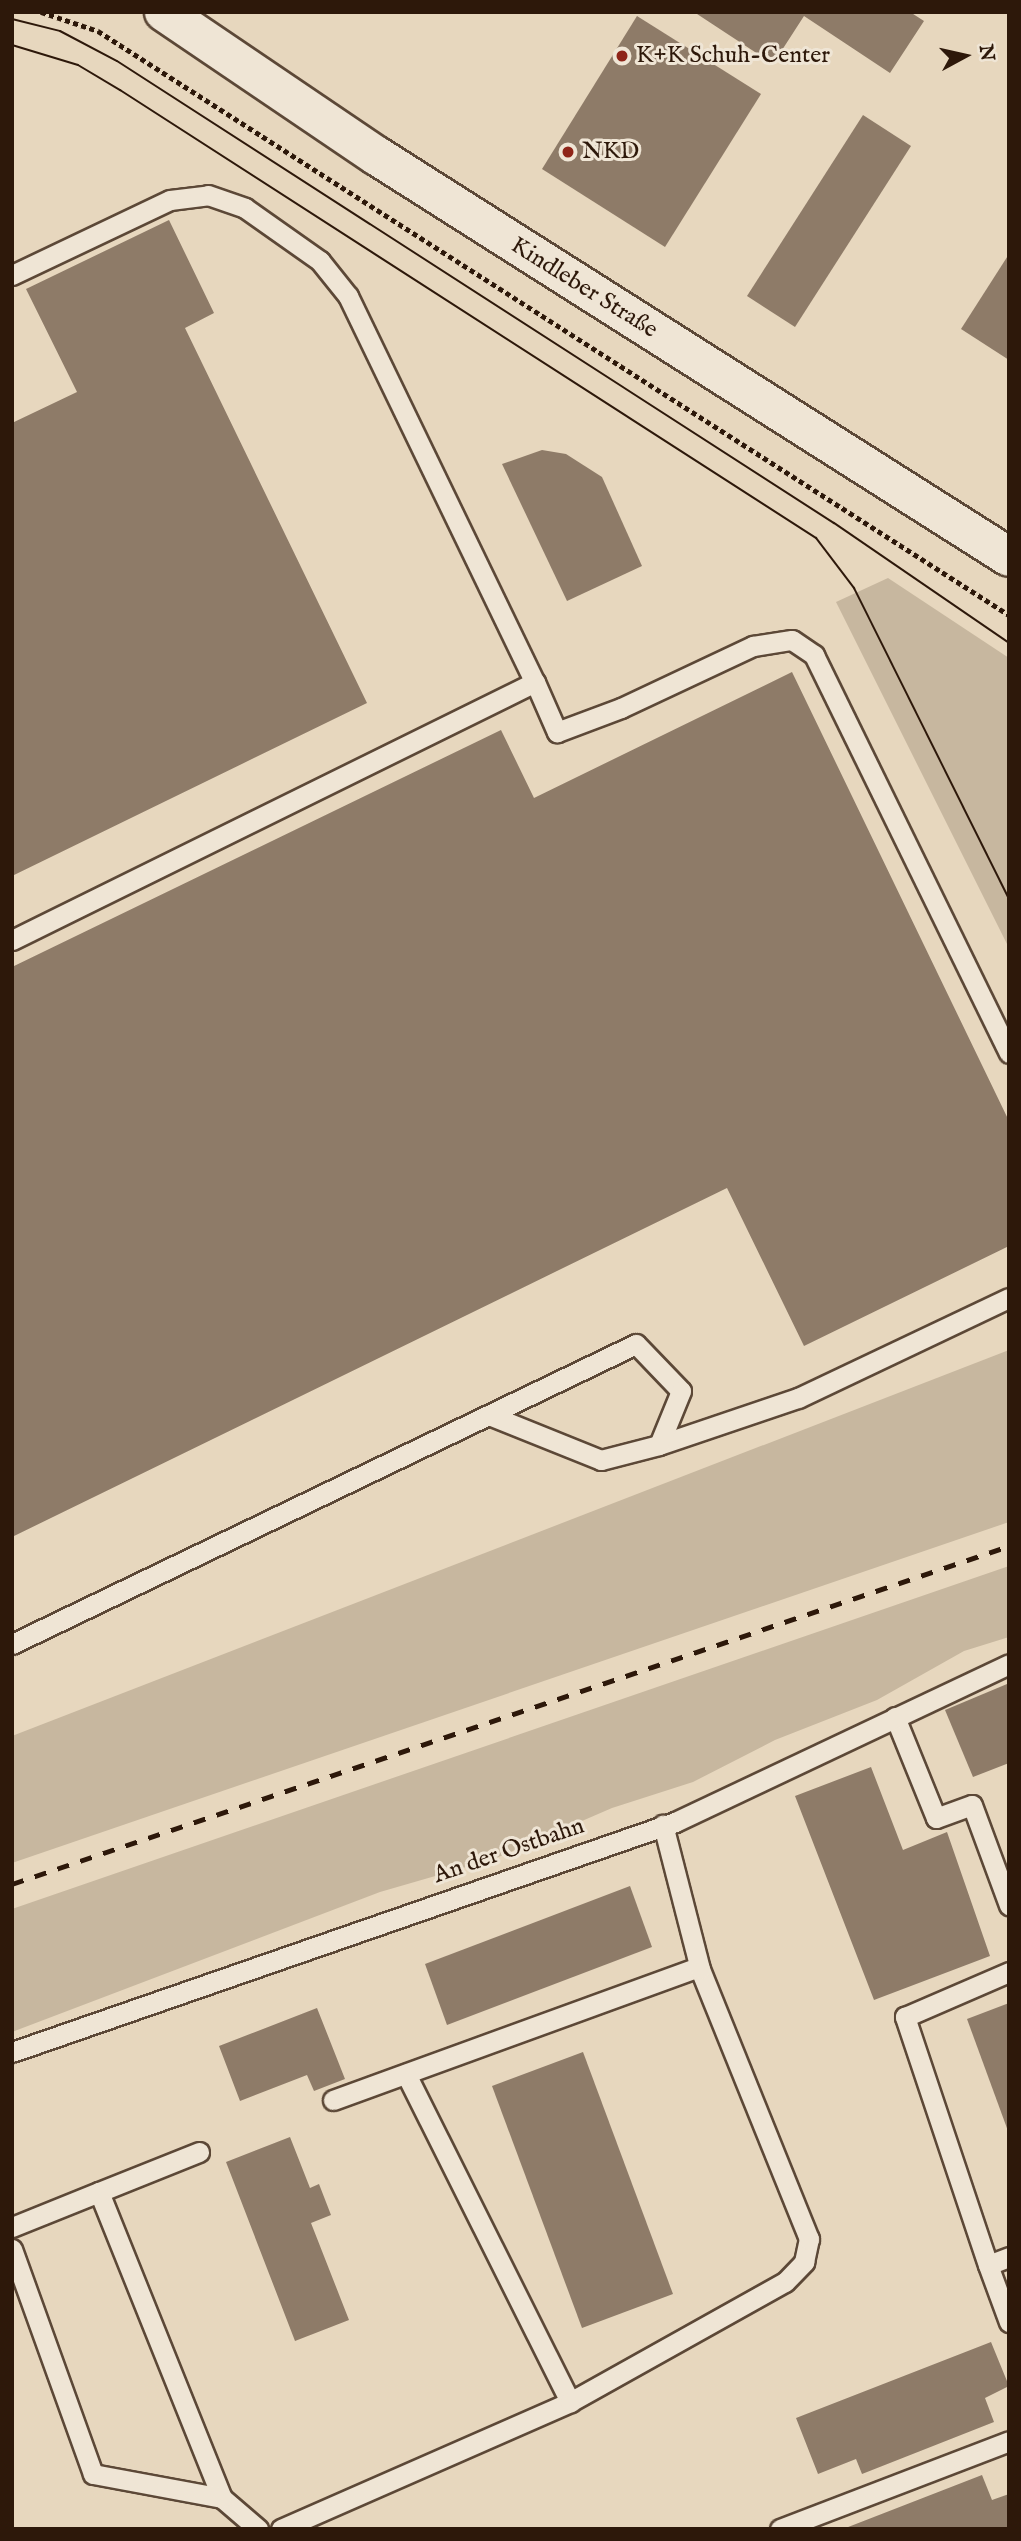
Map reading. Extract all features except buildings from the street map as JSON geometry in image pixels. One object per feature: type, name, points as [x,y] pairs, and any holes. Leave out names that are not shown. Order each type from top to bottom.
[{"type":"main road","name":"Kindleber Straße","points":[[164,12],[388,163],[1009,557]]},
{"type":"lane","points":[[12,275],[170,200],[208,195],[246,208],[320,261],[348,296],[557,732],[621,708],[753,646],[792,640],[814,655],[1009,1053]]},
{"type":"lane","points":[[12,940],[535,682]]},
{"type":"lane","points":[[489,1415],[601,1460],[659,1445],[798,1398],[1009,1298]]},
{"type":"lane","points":[[12,1644],[636,1344],[681,1391],[659,1445]]},
{"type":"lane","name":"An der Ostbahn","points":[[12,2052],[663,1825],[1009,1664]]},
{"type":"lane","points":[[895,1717],[936,1818],[972,1805],[1009,1905]]},
{"type":"lane","points":[[281,2529],[570,2402],[785,2282],[804,2262],[809,2239],[699,1967],[663,1825]]},
{"type":"lane","points":[[332,2100],[699,1967]]},
{"type":"lane","points":[[1009,1972],[905,2017],[1009,2322]]},
{"type":"lane","points":[[406,2074],[570,2402]]},
{"type":"lane","points":[[12,2227],[199,2152]]},
{"type":"lane","points":[[99,2192],[222,2498],[258,2529]]},
{"type":"lane","points":[[12,2249],[93,2474],[222,2498]]},
{"type":"lane","points":[[988,2265],[1009,2257]]},
{"type":"lane","points":[[779,2529],[1009,2441]]},
{"type":"path","points":[[41,12],[98,31],[1008,612]]},
{"type":"shaded area","points":[[888,578],[1009,658],[1009,948],[836,602]]},
{"type":"shaded area","points":[[1009,1350],[1009,1522],[12,1863],[12,1736]]},
{"type":"shaded area","points":[[1009,1566],[1009,1637],[964,1651],[877,1700],[775,1740],[693,1782],[612,1808],[494,1859],[380,1892],[12,2032],[12,1909]]},
{"type":"tram line","points":[[12,19],[60,31],[117,61],[834,523],[1009,643]]},
{"type":"tram line","points":[[12,45],[78,65],[120,90],[816,538],[854,588],[1009,899]]},
{"type":"railway","points":[[12,1884],[1009,1546]]},
{"type":"place","name":"K+K Schuh-Center","points":[[622,56]]},
{"type":"place","name":"NKD","points":[[568,152]]}]
